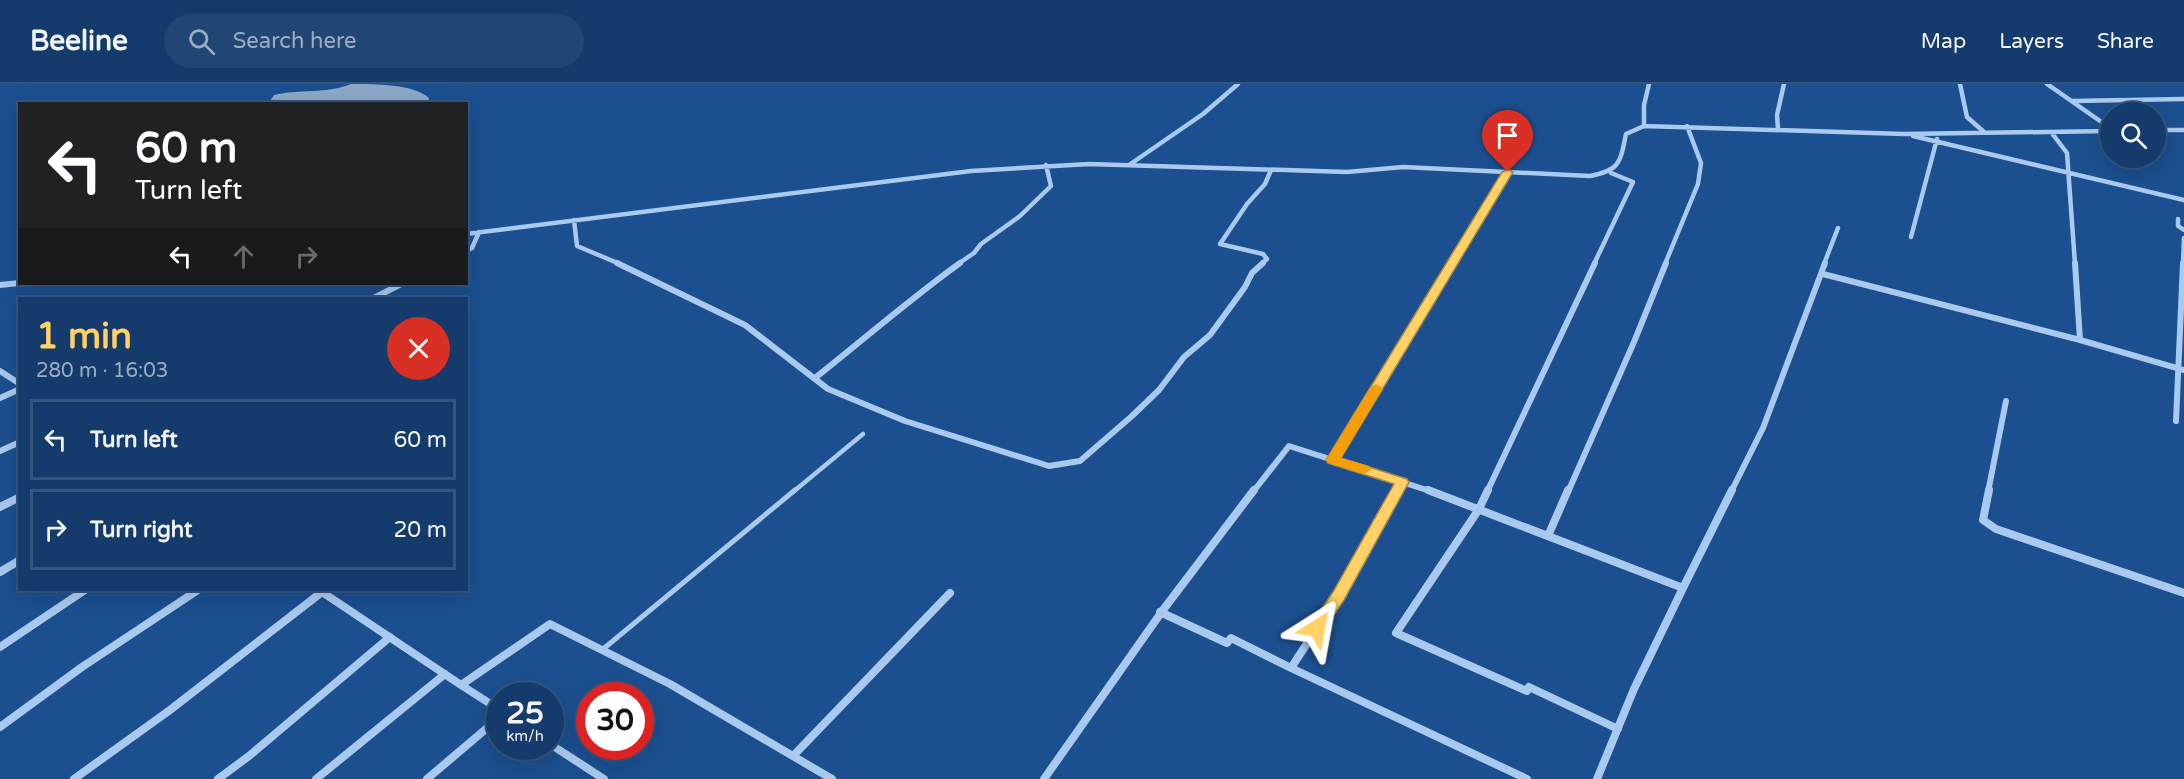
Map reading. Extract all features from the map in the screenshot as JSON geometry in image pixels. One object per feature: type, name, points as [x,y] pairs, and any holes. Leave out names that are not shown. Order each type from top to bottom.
[{"type":"street","points":[[1128,166],[1203,114],[1238,84]]},
{"type":"street","points":[[1644,126],[1644,105],[1649,84]]},
{"type":"street","points":[[1778,129],[1777,114],[1784,84]]},
{"type":"street","points":[[1960,84],[1967,117],[1985,132]]},
{"type":"street","points":[[2047,84],[2100,122]]},
{"type":"street","points":[[2072,101],[2184,99]]},
{"type":"street","points":[[1611,173],[1619,165],[1626,134],[1644,126],[1904,134],[2100,130]]},
{"type":"street","points":[[1548,536],[1634,342],[1698,184],[1701,163],[1687,126]]},
{"type":"street","points":[[2166,130],[2184,130]]},
{"type":"street","points":[[2051,132],[2067,153],[2080,340]]},
{"type":"street","points":[[1911,237],[1938,133]]},
{"type":"street","points":[[1904,134],[2184,200]]},
{"type":"street","points":[[815,378],[894,316],[929,285],[974,253],[981,244],[1038,201],[1051,186],[1046,165]]},
{"type":"street","points":[[468,234],[972,171],[1046,165],[1347,172],[1404,167],[1590,176],[1611,173],[1632,182],[1479,509],[1396,633],[1527,690],[1529,687],[1618,729]]},
{"type":"street","points":[[574,220],[577,246],[626,267],[745,325],[828,389],[905,421],[1049,466],[1080,461],[1160,390],[1184,357],[1210,335],[1245,287],[1252,273],[1267,259],[1263,254],[1220,244],[1247,204],[1265,184],[1271,170]]},
{"type":"street","points":[[1333,460],[1508,172]]},
{"type":"street","points":[[2178,219],[2178,226],[2184,230]]},
{"type":"street","points":[[1597,779],[1634,689],[1763,429],[1823,274],[1838,228]]},
{"type":"street","points":[[468,250],[472,248],[479,232]]},
{"type":"street","points":[[2176,421],[2181,369],[2184,238]]},
{"type":"street","points":[[1823,274],[2080,340],[2181,369]]},
{"type":"street","points":[[0,285],[18,283]]},
{"type":"street","points":[[376,297],[399,285]]},
{"type":"street","points":[[0,371],[18,383]]},
{"type":"street","points":[[0,398],[18,390]]},
{"type":"street","points":[[2006,401],[1983,520],[1996,530],[2015,537],[2184,593]]},
{"type":"street","points":[[0,451],[18,443]]},
{"type":"street","points":[[1044,779],[1160,612],[1288,446],[1479,509],[1683,588]]},
{"type":"street","points":[[1291,668],[1338,596],[1402,482]]},
{"type":"street","points":[[0,507],[18,498]]},
{"type":"street","points":[[0,572],[18,561]]},
{"type":"street","points":[[0,647],[84,591]]},
{"type":"street","points":[[0,727],[82,666],[196,591]]},
{"type":"street","points":[[75,779],[170,710],[321,591],[486,701]]},
{"type":"street","points":[[793,756],[950,593]]},
{"type":"street","points":[[1160,612],[1227,643],[1231,638],[1527,779]]},
{"type":"street","points":[[461,685],[550,624],[670,684],[832,779]]},
{"type":"street","points":[[218,779],[249,756],[390,637]]},
{"type":"street","points":[[316,779],[445,674]]},
{"type":"street","points":[[428,779],[486,729]]},
{"type":"street","points":[[564,753],[604,779]]},
{"type":"lane","points":[[603,651],[863,434]]},
{"type":"taxiway","points":[[313,102],[349,98],[382,84],[383,89],[409,98],[408,102]]},
{"type":"slow traffic","points":[[1364,470],[1333,460],[1376,388]]},
{"type":"route","points":[[1317,628],[1338,596],[1402,482],[1333,460],[1508,172]]}]
